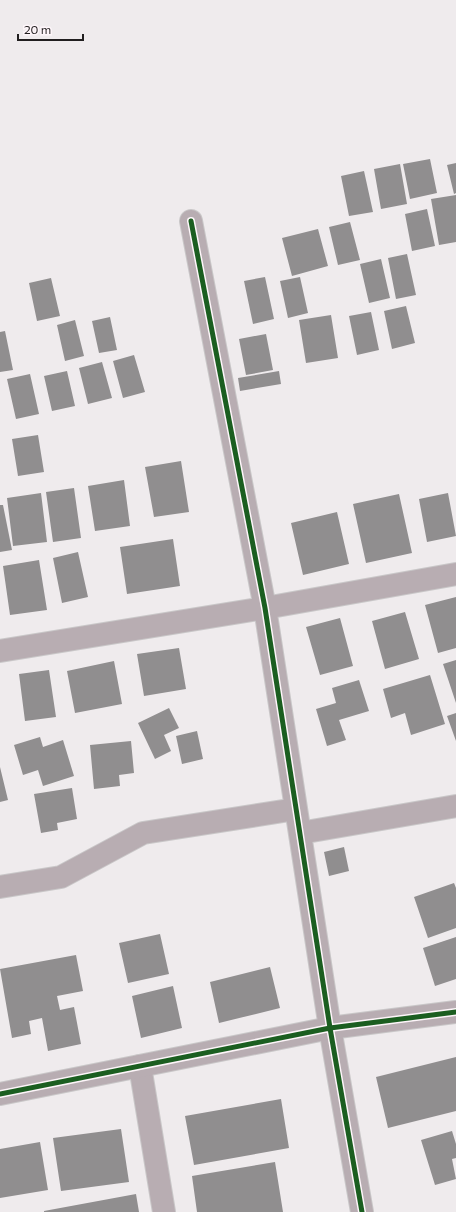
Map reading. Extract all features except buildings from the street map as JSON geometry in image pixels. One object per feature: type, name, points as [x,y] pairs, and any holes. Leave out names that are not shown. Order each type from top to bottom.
[{"type":"street","points":[[191,221],[265,608],[330,1028],[362,1212]]},
{"type":"street","points":[[0,651],[265,608],[456,574]]},
{"type":"street","points":[[300,833],[456,806]]},
{"type":"street","points":[[0,887],[61,877],[143,832],[296,809]]},
{"type":"street","points":[[0,1094],[330,1028],[456,1012]]},
{"type":"street","points":[[140,1066],[164,1212]]},
{"type":"cycle path","points":[[191,221],[265,608],[330,1028],[362,1212]]},
{"type":"cycle path","points":[[0,1094],[330,1028],[456,1012]]}]
